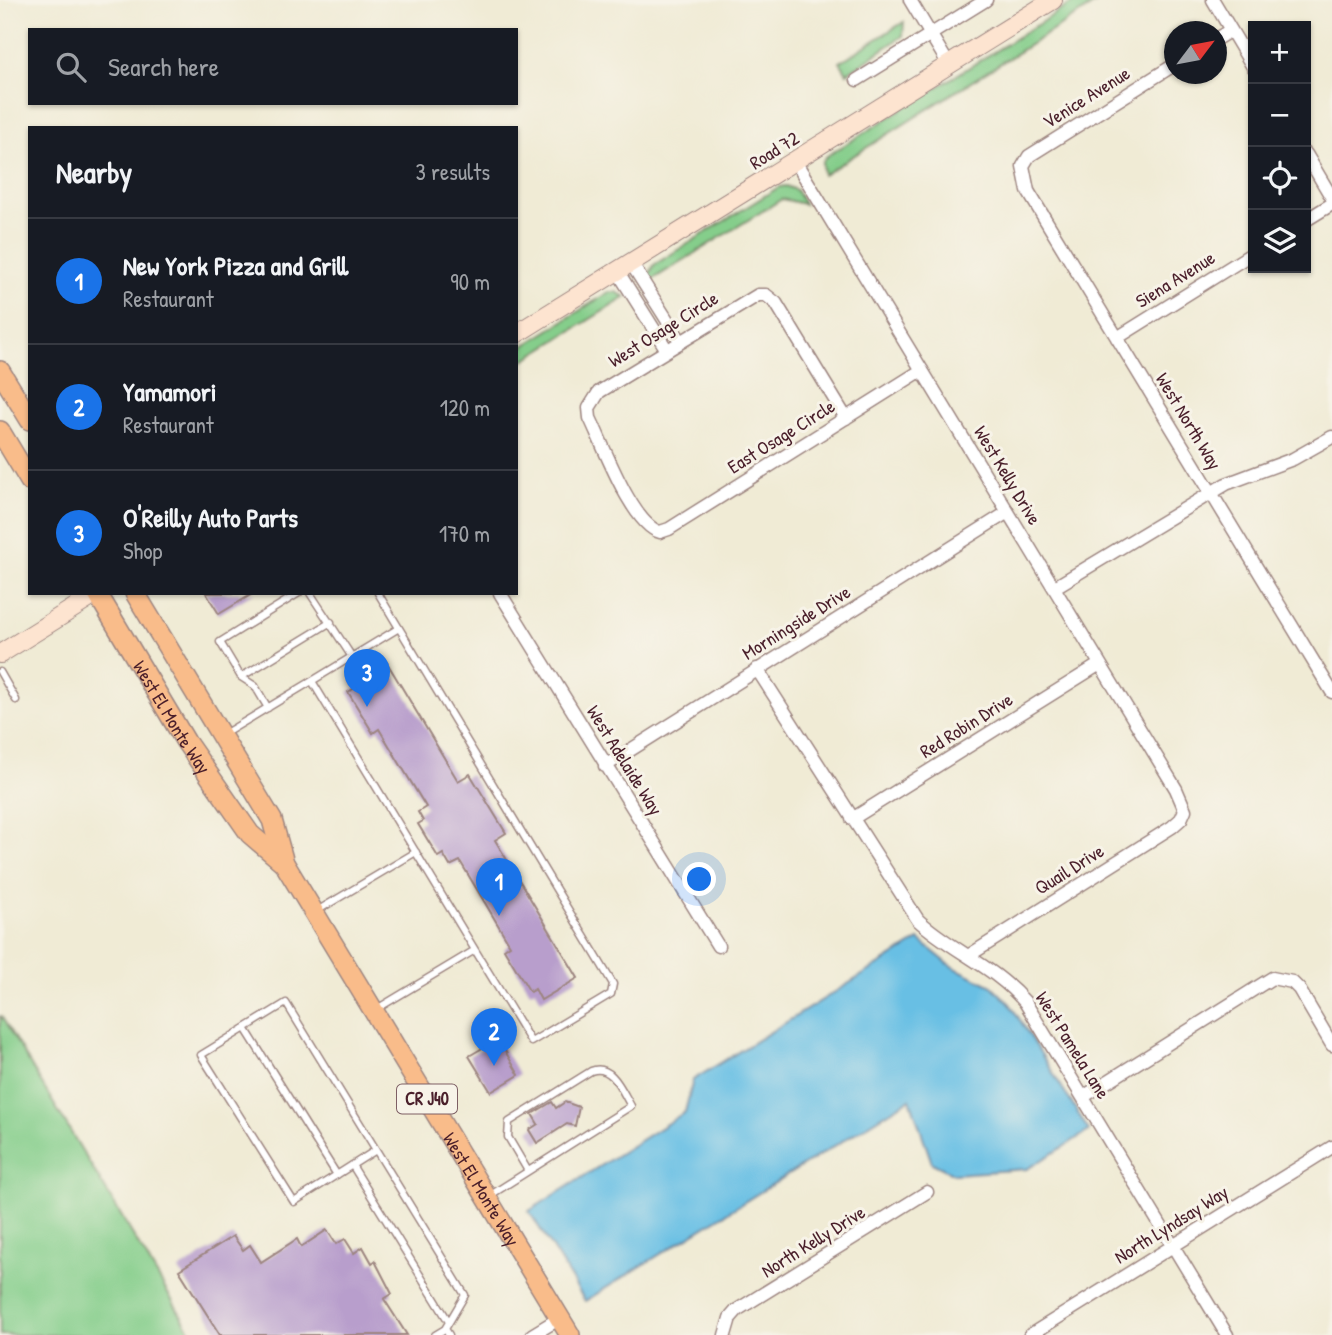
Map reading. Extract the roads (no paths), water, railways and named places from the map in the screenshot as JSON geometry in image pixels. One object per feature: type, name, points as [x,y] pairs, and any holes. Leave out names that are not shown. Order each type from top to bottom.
[{"type":"main road","points":[[0,371],[28,417]]},
{"type":"main road","points":[[0,431],[28,478]]},
{"type":"main road","name":"West El Monte Way","points":[[98,595],[187,742],[250,834],[284,863]]},
{"type":"main road","name":"West El Monte Way","points":[[136,595],[272,820],[284,863],[565,1326]]},
{"type":"street","points":[[910,0],[949,65]]},
{"type":"street","points":[[857,80],[986,0]]},
{"type":"street","name":"Road 72","points":[[518,333],[1053,0]]},
{"type":"street","points":[[1213,0],[1248,59]]},
{"type":"street","points":[[1227,32],[1231,30]]},
{"type":"street","name":"Venice Avenue","points":[[1023,166],[1040,149],[1164,71]]},
{"type":"street","name":"West Kelly Drive","points":[[795,161],[1055,587],[1182,800],[1185,810]]},
{"type":"street","points":[[1311,162],[1332,198]]},
{"type":"street","name":"West North Way","points":[[1023,166],[1028,191],[1332,692]]},
{"type":"street","points":[[1311,217],[1332,204]]},
{"type":"street","name":"Siena Avenue","points":[[1117,338],[1248,256]]},
{"type":"street","points":[[624,267],[681,342]]},
{"type":"street","points":[[624,267],[667,350]]},
{"type":"street","name":"West Osage Circle","points":[[660,532],[645,525],[625,492],[590,418],[589,408],[599,392],[751,297],[766,295],[776,303],[846,418]]},
{"type":"street","name":"East Osage Circle","points":[[660,532],[922,370]]},
{"type":"street","points":[[1055,587],[1243,476],[1312,450],[1332,437]]},
{"type":"street","name":"Morningside Drive","points":[[606,766],[1008,512]]},
{"type":"street","points":[[0,654],[94,595]]},
{"type":"street","name":"West Adelaide Way","points":[[501,595],[718,946]]},
{"type":"street","name":"Red Robin Drive","points":[[852,819],[1100,664]]},
{"type":"street","name":"West Pamela Lane","points":[[757,669],[918,920],[937,937],[991,969],[1025,1002],[1227,1335]]},
{"type":"street","name":"Quail Drive","points":[[968,956],[1172,827],[1181,819],[1185,810]]},
{"type":"street","points":[[1083,1097],[1264,980],[1281,978],[1299,989],[1332,1045]]},
{"type":"street","name":"North Lyndsay Way","points":[[1030,1335],[1332,1147]]},
{"type":"street","name":"North Kelly Drive","points":[[725,1331],[737,1310],[927,1192]]},
{"type":"street","points":[[532,1335],[565,1326]]},
{"type":"lane","points":[[268,708],[255,687],[241,677],[220,642],[296,595]]},
{"type":"lane","points":[[311,595],[352,657]]},
{"type":"lane","points":[[312,681],[531,1042],[611,995],[612,984],[380,595]]},
{"type":"lane","points":[[241,677],[331,622]]},
{"type":"lane","points":[[222,735],[399,628]]},
{"type":"lane","points":[[0,672],[16,700]]},
{"type":"lane","points":[[314,913],[416,852]]},
{"type":"lane","points":[[374,1011],[475,950]]},
{"type":"lane","points":[[376,1150],[293,1202],[201,1055],[286,1003],[465,1295],[449,1322],[447,1332],[435,1335]]},
{"type":"lane","points":[[245,1028],[337,1175]]},
{"type":"lane","points":[[487,1197],[631,1106],[608,1071],[591,1071],[509,1122],[508,1137],[528,1171]]},
{"type":"lane","points":[[352,1165],[449,1322]]},
{"type":"water","points":[[919,940],[951,966],[992,986],[1010,1004],[1089,1131],[1027,1169],[954,1174],[932,1163],[910,1099],[585,1301],[529,1211],[685,1112],[693,1080]]},
{"type":"place","name":"O'Reilly Auto Parts","points":[[367,707]]},
{"type":"place","name":"New York Pizza and Grill","points":[[499,916]]},
{"type":"place","name":"Yamamori","points":[[494,1066]]}]
